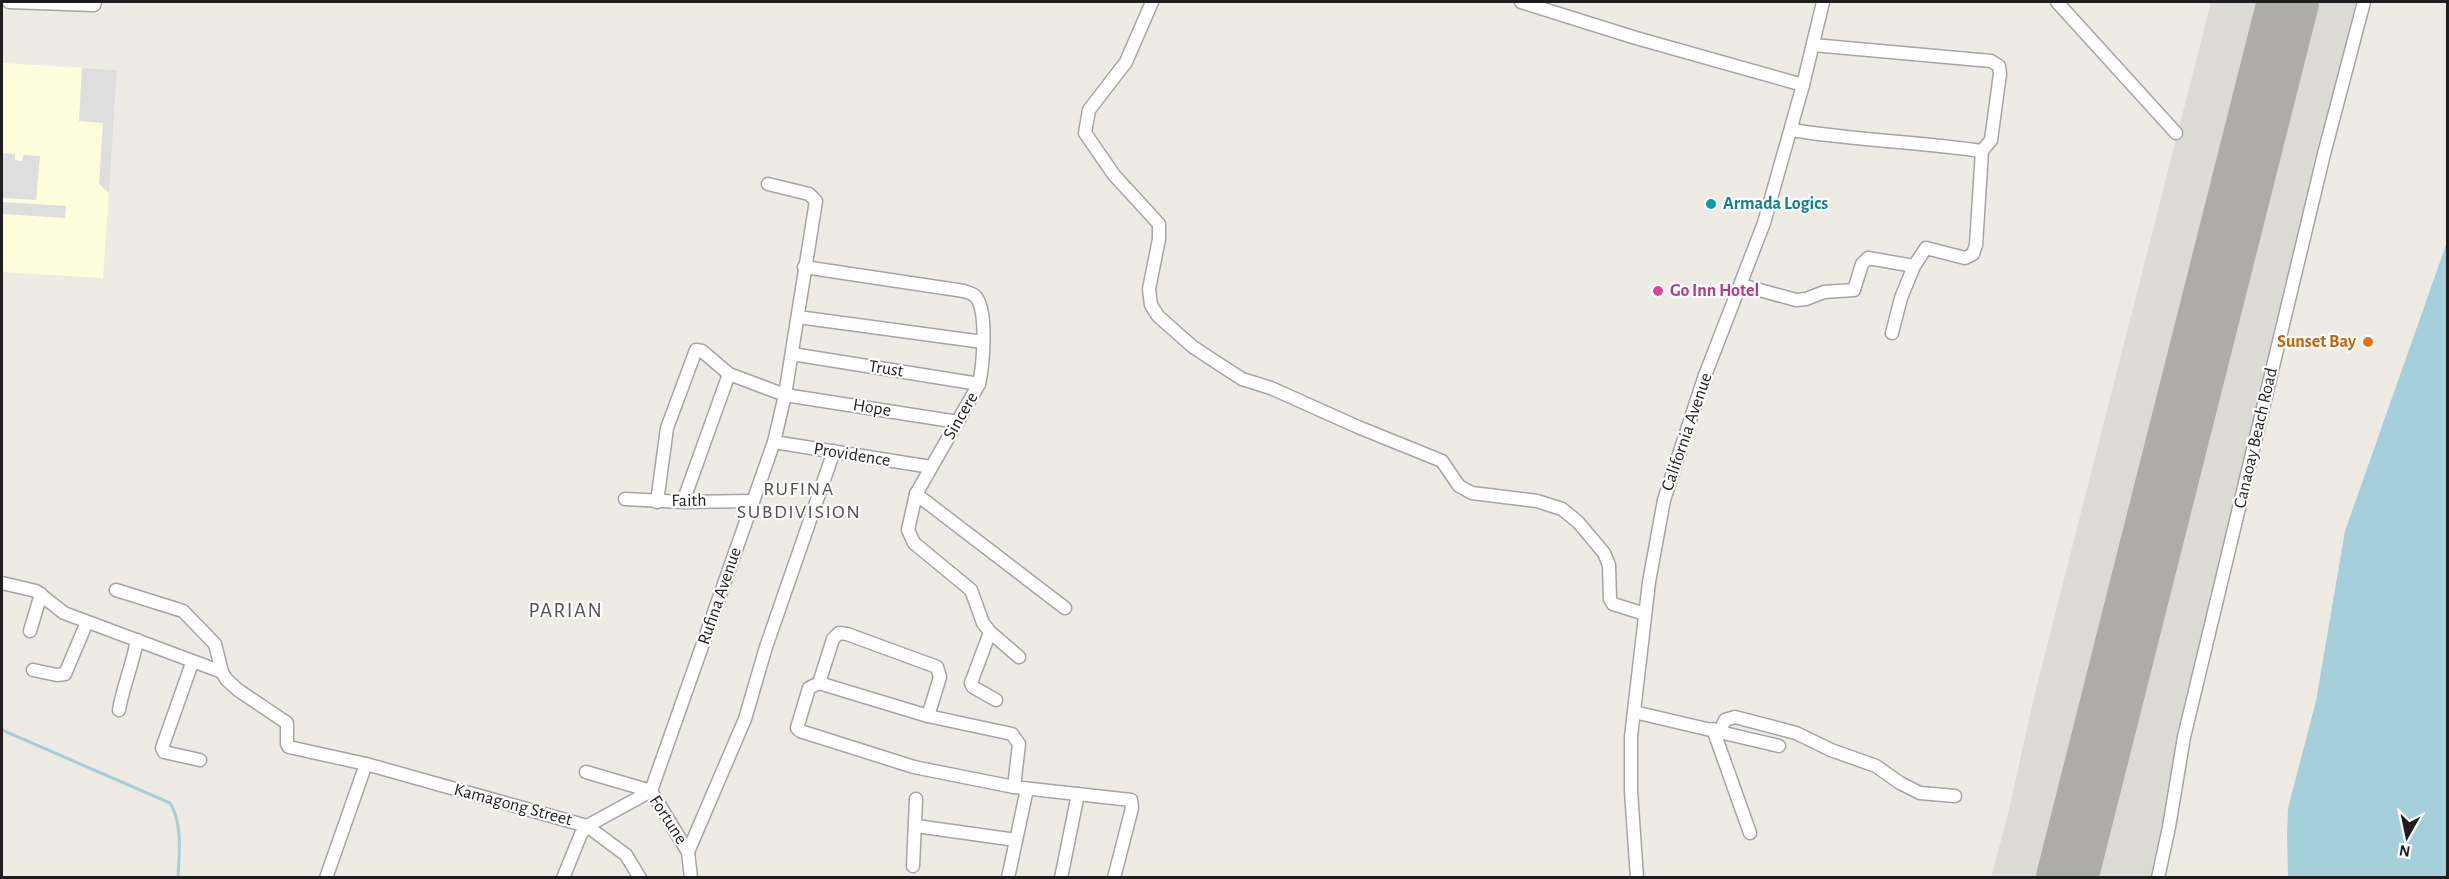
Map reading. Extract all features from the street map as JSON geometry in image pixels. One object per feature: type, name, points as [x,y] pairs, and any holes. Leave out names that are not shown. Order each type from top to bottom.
[{"type":"street","points":[[9,2],[94,5],[95,2]]},
{"type":"street","points":[[1152,2],[1126,62],[1089,110],[1085,133],[1097,154],[1114,175],[1160,224],[1149,289],[1151,305],[1158,316],[1193,347],[1242,379],[1271,388],[1442,461],[1459,486],[1472,493],[1537,501],[1562,509],[1578,522],[1604,553],[1609,565],[1610,599],[1613,604],[1645,614]]},
{"type":"street","points":[[1521,2],[1636,38],[1803,85]]},
{"type":"street","name":"California Avenue","points":[[1637,878],[1631,791],[1634,712],[1645,614],[1664,500],[1704,378],[1764,223],[1803,85],[1822,2]]},
{"type":"street","points":[[2057,2],[2176,134]]},
{"type":"street","name":"Canaoay Beach Road","points":[[2158,878],[2186,726],[2316,188],[2364,2]]},
{"type":"street","points":[[1813,45],[1996,63],[2000,74],[1991,140],[1982,151],[1976,245],[1973,254],[1965,258],[1926,248],[1914,266],[1898,308],[1892,333]]},
{"type":"street","points":[[1791,130],[1880,142],[1929,144],[1982,151]]},
{"type":"street","name":"Rufina Avenue","points":[[651,791],[774,442],[785,395],[816,201],[809,194],[768,184]]},
{"type":"street","points":[[1741,285],[1796,300],[1806,300],[1824,292],[1854,290],[1862,264],[1868,258],[1914,266]]},
{"type":"street","name":"Sincere","points":[[804,267],[974,294],[981,308],[983,342],[982,372],[979,384],[916,494],[908,531],[911,539],[971,590],[983,623],[1019,657]]},
{"type":"street","points":[[798,318],[983,342]]},
{"type":"street","name":"Hope","points":[[657,502],[668,428],[693,353],[696,350],[702,351],[729,374],[785,395],[958,422]]},
{"type":"street","name":"Trust","points":[[792,354],[979,384]]},
{"type":"street","points":[[683,502],[729,374]]},
{"type":"street","name":"Providence","points":[[774,442],[931,467]]},
{"type":"street","points":[[688,852],[745,719],[766,647],[834,451]]},
{"type":"street","points":[[916,494],[1065,608]]},
{"type":"street","name":"Faith","points":[[625,499],[657,502],[753,501]]},
{"type":"street","points":[[2,583],[33,590],[41,594],[59,611],[192,663],[222,672]]},
{"type":"street","points":[[116,590],[183,611],[215,644],[222,672]]},
{"type":"street","points":[[30,631],[41,594]]},
{"type":"street","points":[[33,670],[57,675],[65,674],[87,622]]},
{"type":"street","points":[[990,632],[971,683],[973,687],[996,700]]},
{"type":"street","points":[[928,716],[940,677],[937,667],[924,660],[839,633],[833,639],[819,682],[809,688],[797,728],[800,731],[914,766],[1014,787],[1127,799],[1132,803],[1132,808],[1114,878]]},
{"type":"street","points":[[119,710],[122,691],[131,669],[137,640]]},
{"type":"street","points":[[192,663],[162,748],[169,755],[200,760]]},
{"type":"street","name":"Kamagong Street","points":[[222,672],[238,690],[287,723],[286,744],[289,747],[366,764],[587,826],[626,855],[640,878]]},
{"type":"street","points":[[819,682],[928,716],[1012,734],[1019,744],[1014,787]]},
{"type":"street","points":[[1634,712],[1779,746]]},
{"type":"street","points":[[1717,730],[1725,720],[1735,717],[1796,733],[1831,750],[1876,766],[1900,783],[1920,793],[1955,796]]},
{"type":"street","points":[[1717,730],[1750,833]]},
{"type":"street","points":[[326,878],[366,764]]},
{"type":"street","name":"Fortune","points":[[586,772],[651,791],[688,852],[691,878]]},
{"type":"street","points":[[1008,878],[1028,789]]},
{"type":"street","points":[[563,878],[581,834],[587,826],[651,791]]},
{"type":"street","points":[[1061,878],[1078,794]]},
{"type":"street","points":[[913,866],[916,799]]},
{"type":"street","points":[[916,826],[1016,840]]},
{"type":"shaded area","points":[[2211,2],[2356,2],[2175,753],[2154,877],[1991,878],[2034,697]]},
{"type":"shaded area","points":[[2,63],[117,70],[103,278],[2,272]]},
{"type":"shaded area","points":[[82,68],[117,70],[109,193],[99,184],[103,123],[79,121]]},
{"type":"shaded area","points":[[2,153],[15,154],[15,160],[22,161],[23,155],[40,156],[36,200],[2,198]]},
{"type":"shaded area","points":[[2,202],[66,206],[65,218],[2,214]]},
{"type":"water","points":[[2447,242],[2447,877],[2288,877],[2288,808],[2316,701],[2345,531]]},
{"type":"waterway","points":[[2,730],[170,803],[179,830],[178,878]]},
{"type":"runway","points":[[2067,878],[2288,2]]},
{"type":"place","name":"Armada Logics","points":[[1711,204]]},
{"type":"place","name":"Go Inn Hotel","points":[[1658,291]]},
{"type":"place","name":"Sunset Bay","points":[[2368,342]]},
{"type":"district","name":"RUFINA SUBDIVISION","points":[[799,500]]},
{"type":"district","name":"PARIAN","points":[[566,610]]}]
